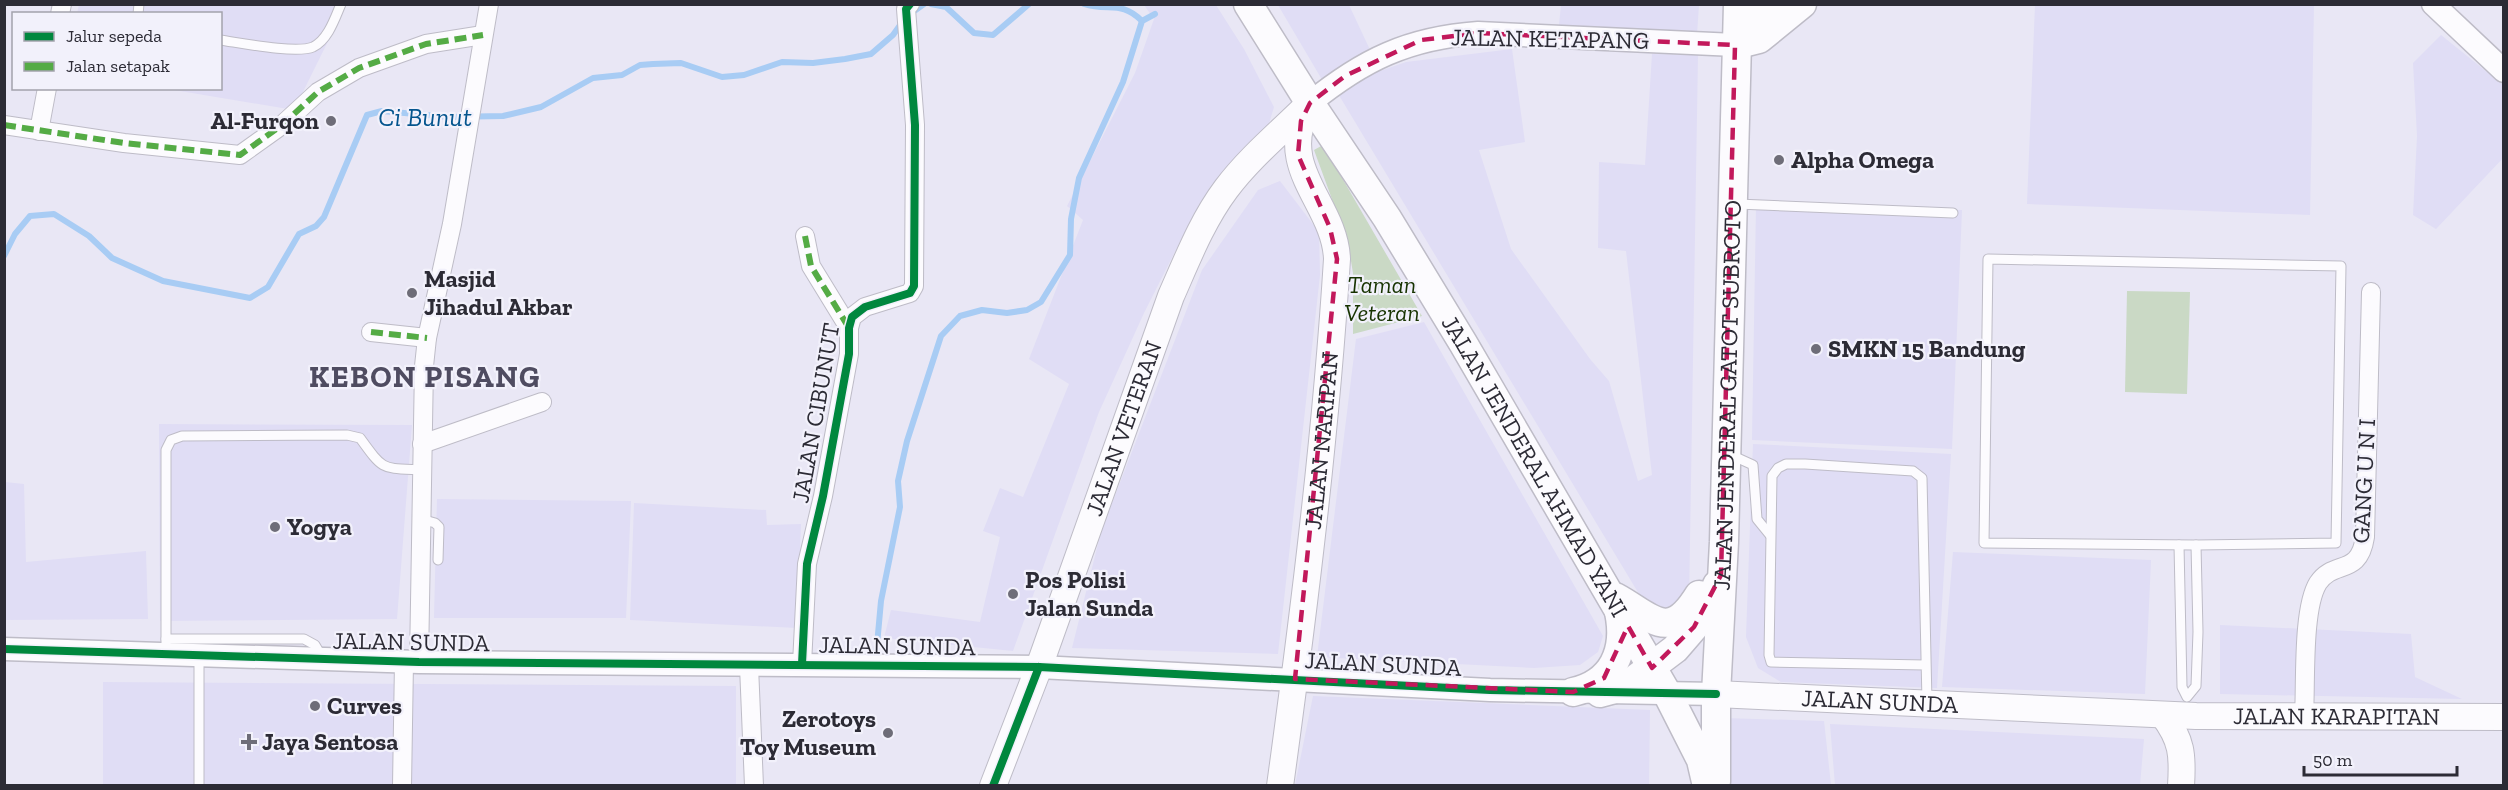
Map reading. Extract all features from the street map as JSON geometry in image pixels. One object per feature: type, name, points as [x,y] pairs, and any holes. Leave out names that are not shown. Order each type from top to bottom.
[{"type":"main road","name":"JALAN JENDERAL AHMAD YANI","points":[[1248,4],[1310,104],[1388,218],[1463,343],[1668,694],[1701,760],[1707,786]]},
{"type":"main road","points":[[1737,26],[1759,39],[1802,4]]},
{"type":"main road","name":"JALAN JENDERAL GATOT SUBROTO","points":[[1716,786],[1716,694],[1724,542],[1737,26]]},
{"type":"main road","name":"JALAN VETERAN","points":[[993,786],[1039,667],[1171,296],[1195,242],[1225,190],[1248,163],[1310,104]]},
{"type":"main road","name":"JALAN NARIPAN","points":[[1280,786],[1295,679],[1333,328],[1337,259],[1337,247],[1330,228],[1307,183],[1298,156],[1301,121],[1310,104]]},
{"type":"main road","points":[[1610,594],[1649,620],[1658,622],[1676,620],[1690,609],[1704,586],[1724,542]]},
{"type":"main road","points":[[1586,693],[1626,686],[1675,649],[1694,627],[1710,602],[1721,575]]},
{"type":"main road","points":[[1586,693],[1604,678],[1615,663],[1621,646],[1622,628],[1619,610],[1610,594]]},
{"type":"main road","name":"JALAN SUNDA","points":[[1716,694],[1927,704],[2184,712]]},
{"type":"main road","points":[[2183,758],[2196,734],[2184,712]]},
{"type":"main road","points":[[2181,786],[2183,758],[2176,732],[2184,712]]},
{"type":"main road","name":"JALAN KARAPITAN","points":[[2184,712],[2304,716],[2504,717]]},
{"type":"street","points":[[402,786],[421,519],[424,366],[427,338],[452,224],[489,4]]},
{"type":"street","points":[[1737,26],[1769,4]]},
{"type":"street","points":[[2433,4],[2504,71]]},
{"type":"street","name":"JALAN CIBUNUT","points":[[802,664],[807,564],[823,496],[849,354],[849,328],[852,317],[880,301],[910,293],[914,286],[915,125],[906,35],[908,7]]},
{"type":"street","name":"JALAN KETAPANG","points":[[1310,104],[1345,76],[1421,40],[1478,33],[1737,26]]},
{"type":"street","points":[[4,125],[240,155],[282,125],[318,92],[359,68],[426,44],[483,35]]},
{"type":"street","points":[[39,131],[47,90]]},
{"type":"street","points":[[805,236],[811,266],[849,328]]},
{"type":"street","name":"GANG U N I","points":[[2304,716],[2308,620],[2311,603],[2319,582],[2331,572],[2351,564],[2360,556],[2365,537],[2371,292]]},
{"type":"street","points":[[371,332],[427,338]]},
{"type":"street","points":[[422,444],[542,402]]},
{"type":"street","name":"JALAN SUNDA","points":[[4,649],[166,647],[199,655],[411,662],[1039,667],[1586,693],[1716,694]]},
{"type":"street","points":[[749,666],[754,786]]},
{"type":"lane","points":[[222,40],[268,47],[301,49],[315,46],[331,28],[341,4]]},
{"type":"lane","points":[[1732,204],[1953,213]]},
{"type":"lane","points":[[1988,259],[2341,266],[2336,543],[2196,545],[1984,543],[1988,259]]},
{"type":"lane","points":[[323,659],[315,645],[304,639],[166,647],[166,450],[171,440],[182,436],[347,435],[360,438],[381,465],[394,469],[421,470]]},
{"type":"lane","points":[[1726,454],[1753,465],[1757,519],[1770,535]]},
{"type":"lane","points":[[1925,665],[1772,662],[1769,655],[1770,535],[1772,477],[1778,468],[1786,464],[1913,471],[1922,478],[1927,704]]},
{"type":"lane","points":[[421,519],[435,522],[439,527],[438,560]]},
{"type":"lane","points":[[2179,545],[2184,712]]},
{"type":"lane","points":[[2184,712],[2196,686],[2198,632],[2196,545]]},
{"type":"lane","points":[[199,655],[199,786]]},
{"type":"highlighted area","points":[[1478,33],[1735,45],[1721,575],[1694,627],[1652,668],[1628,626],[1604,678],[1573,692],[1295,679],[1337,259],[1330,228],[1298,155],[1301,121],[1310,103],[1345,76],[1421,40]]},
{"type":"shaded area","points":[[79,4],[346,5],[294,110],[174,90],[222,90],[222,12],[77,12]]},
{"type":"shaded area","points":[[1144,5],[1216,5],[1244,49],[1274,107],[1266,134],[1195,212],[1144,313],[1099,412],[1013,651],[884,638],[891,610],[980,622],[1000,537],[983,531],[1000,488],[1023,497],[1069,384],[1029,359],[1083,220],[1067,206],[1135,73],[1154,19]]},
{"type":"shaded area","points":[[1278,5],[1349,5],[1371,52],[1324,83]]},
{"type":"shaded area","points":[[1561,5],[1699,5],[1697,34],[1559,25]]},
{"type":"shaded area","points":[[2035,5],[2314,5],[2310,215],[2027,204]]},
{"type":"shaded area","points":[[2441,35],[2503,85],[2504,157],[2436,229],[2413,215],[2417,136],[2413,63]]},
{"type":"shaded area","points":[[1512,49],[1525,142],[1479,150],[1511,249],[1590,359],[1609,381],[1638,481],[1652,475],[1626,251],[1598,248],[1599,162],[1645,165],[1652,54],[1698,55],[1689,603],[1672,613],[1648,609],[1337,92],[1351,81],[1406,62]]},
{"type":"shaded area","points":[[1280,181],[1319,232],[1320,275],[1278,654],[1072,648],[1101,532],[1202,270],[1258,190]]},
{"type":"shaded area","points":[[1756,207],[1962,210],[1952,449],[1752,440]]},
{"type":"shaded area","points":[[1424,322],[1603,636],[1598,652],[1580,665],[1534,668],[1317,657],[1356,339]]},
{"type":"shaded area","name":"Yogya","points":[[159,424],[412,425],[397,619],[160,621]]},
{"type":"shaded area","points":[[1753,444],[1951,454],[1937,688],[1781,682],[1758,668],[1746,637]]},
{"type":"shaded area","points":[[5,482],[24,484],[26,562],[146,551],[148,619],[5,620]]},
{"type":"shaded area","points":[[437,499],[631,501],[626,618],[434,618]]},
{"type":"shaded area","points":[[634,503],[766,510],[767,525],[801,524],[797,628],[630,620]]},
{"type":"shaded area","points":[[1953,552],[2151,560],[2145,694],[1942,687]]},
{"type":"shaded area","points":[[2220,625],[2411,634],[2415,677],[2462,699],[2220,694]]},
{"type":"shaded area","points":[[103,682],[736,686],[736,785],[103,786]]},
{"type":"shaded area","points":[[1313,696],[1650,710],[1649,785],[1295,785]]},
{"type":"shaded area","points":[[1724,718],[1824,721],[1831,785],[1722,786]]},
{"type":"shaded area","points":[[1830,724],[2144,739],[2140,785],[1835,785]]},
{"type":"green space","name":"Taman Veteran","points":[[1323,145],[1422,316],[1353,334],[1353,273],[1348,243],[1314,150]]},
{"type":"green space","points":[[2127,291],[2190,292],[2187,394],[2125,392]]},
{"type":"waterway","name":"Ci Bunut","points":[[910,14],[924,4]]},
{"type":"waterway","name":"Ci Bunut","points":[[931,4],[946,7],[974,33],[993,35],[1029,4]]},
{"type":"waterway","name":"Ci Bunut","points":[[1084,4],[1128,11],[1142,21]]},
{"type":"waterway","points":[[876,656],[881,601],[900,507],[898,481],[907,441],[941,336],[960,316],[982,310],[1007,313],[1027,310],[1041,302],[1070,255],[1071,219],[1079,178],[1123,82],[1142,21],[1155,14]]},
{"type":"waterway","name":"Ci Bunut","points":[[4,256],[15,234],[30,216],[54,214],[89,236],[112,258],[163,281],[250,298],[268,287],[299,234],[316,226],[324,217],[367,115],[382,111],[449,117],[503,116],[541,107],[593,78],[622,75],[640,65],[681,63],[722,77],[744,75],[782,62],[813,63],[845,59],[871,54],[893,35],[903,21]]},
{"type":"marked path","points":[[4,125],[124,143],[240,155],[282,125],[318,92],[359,68],[426,44],[483,35]]},
{"type":"marked path","points":[[805,236],[811,266],[849,328]]},
{"type":"marked path","points":[[371,332],[427,338]]},
{"type":"cycle path","points":[[802,664],[807,564],[823,496],[849,354],[849,328],[852,317],[865,307],[910,293],[914,286],[915,125],[906,9],[910,4]]},
{"type":"cycle path","points":[[4,649],[419,662],[1039,667],[1490,690],[1716,694]]},
{"type":"cycle path","points":[[993,786],[1039,667]]},
{"type":"place","name":"Al-Furqon","points":[[331,121]]},
{"type":"place","name":"Alpha Omega","points":[[1779,160]]},
{"type":"place","name":"Masjid Jihadul Akbar","points":[[412,293]]},
{"type":"place","name":"SMKN 15 Bandung","points":[[1816,349]]},
{"type":"place","name":"Yogya","points":[[275,527]]},
{"type":"place","name":"Pos Polisi Jalan Sunda","points":[[1013,594]]},
{"type":"place","name":"Curves","points":[[315,706]]},
{"type":"place","name":"Zerotoys Toy Museum","points":[[888,733]]},
{"type":"place","name":"Jaya Sentosa","points":[[249,742]]},
{"type":"district","name":"KEBON PISANG","points":[[425,377]]}]
